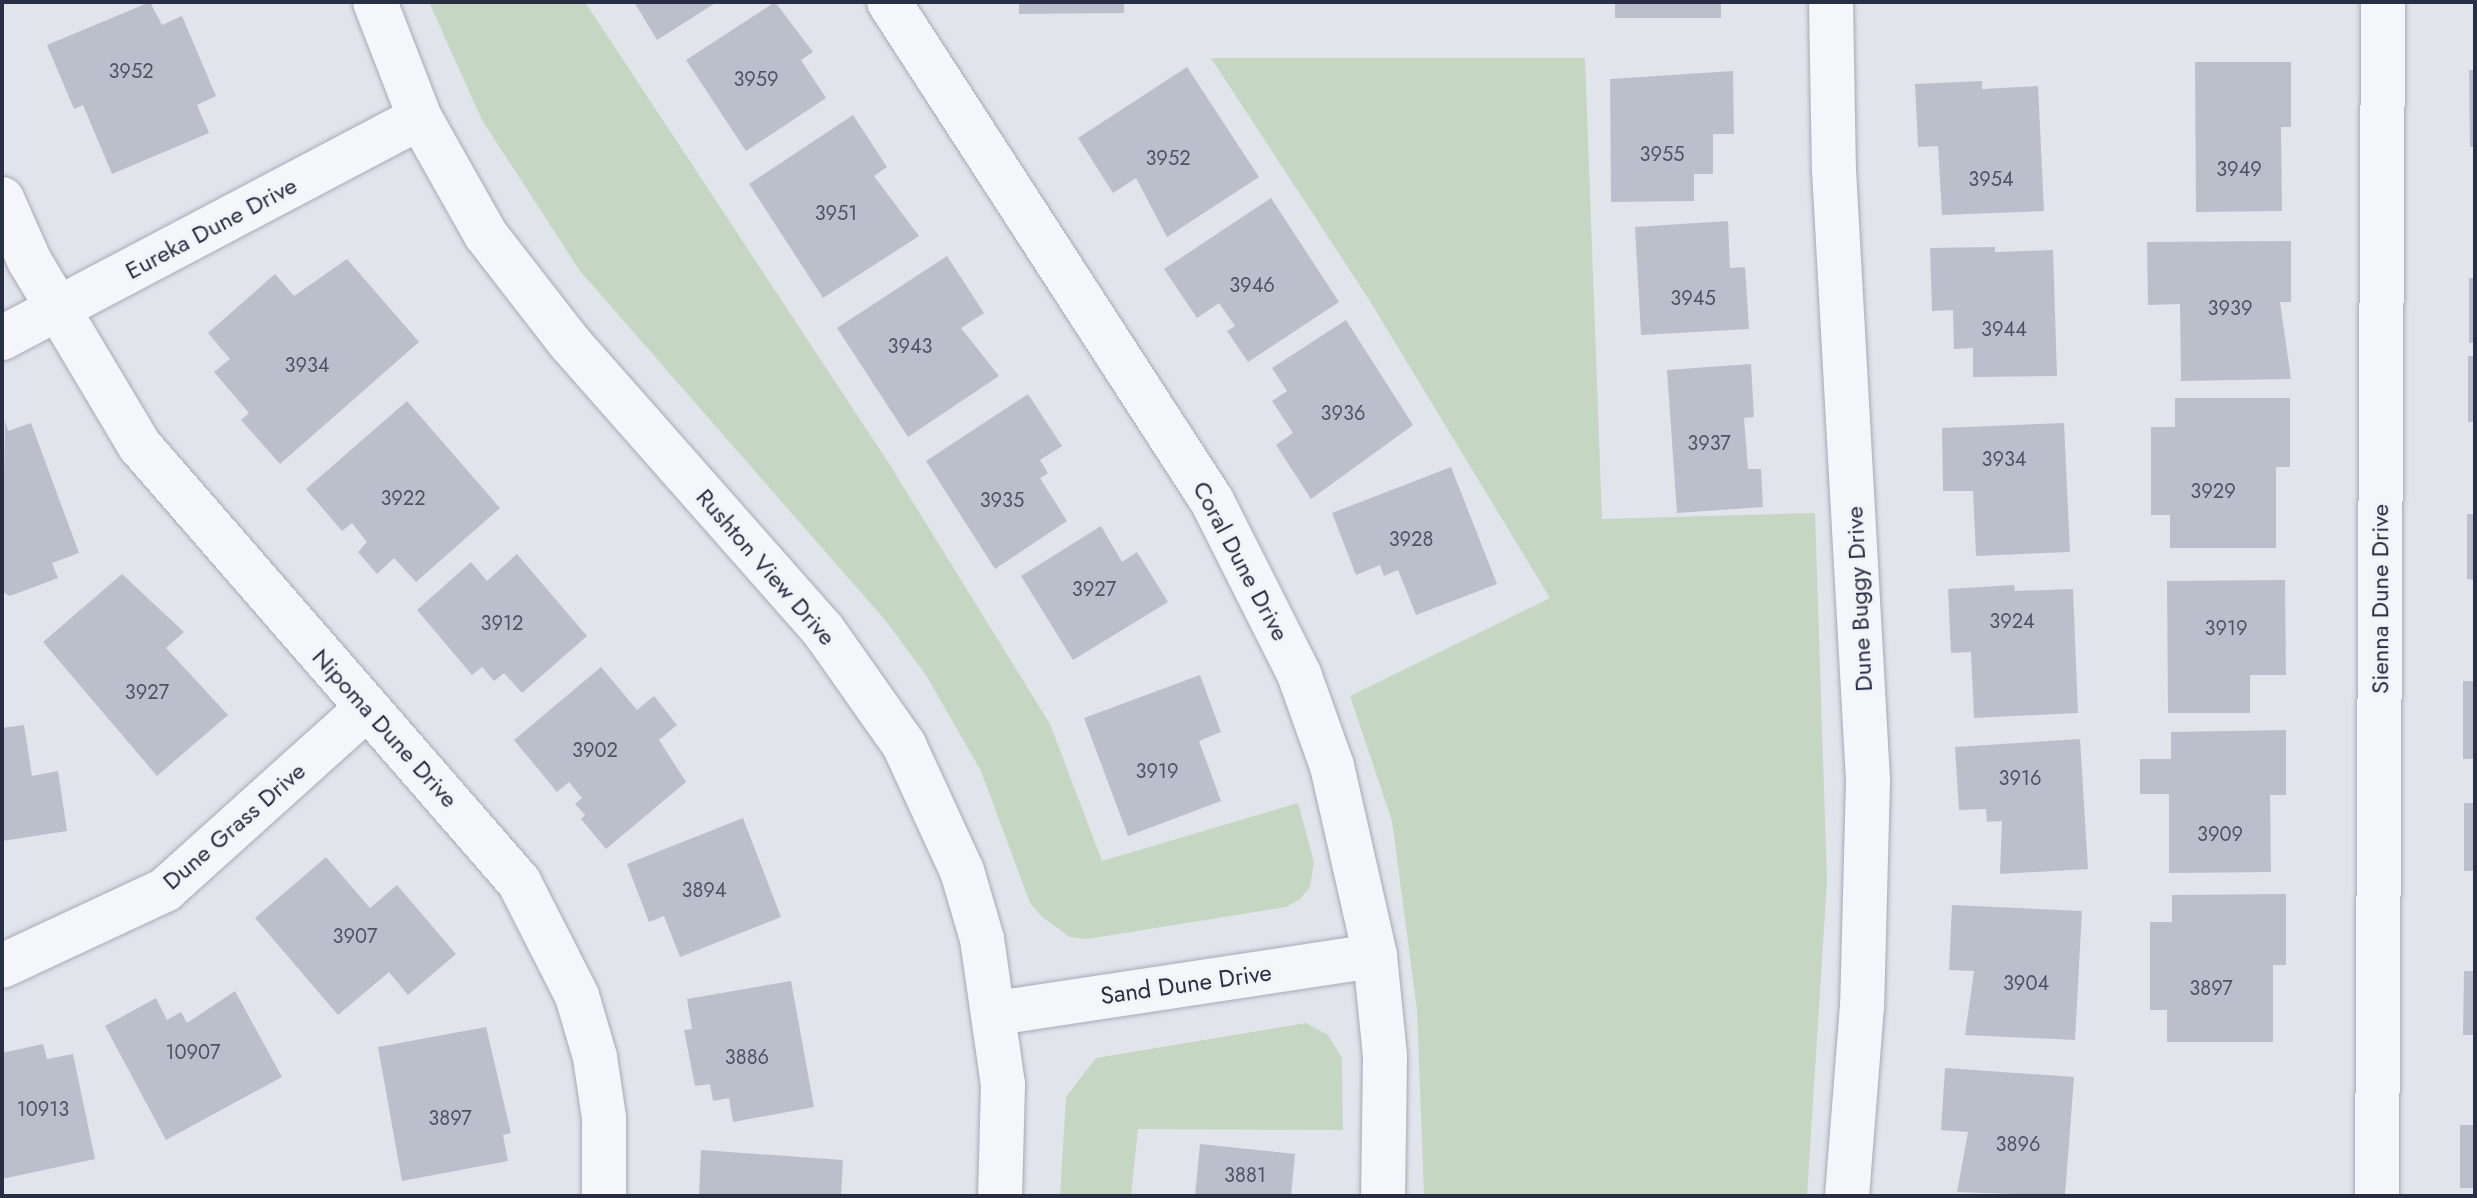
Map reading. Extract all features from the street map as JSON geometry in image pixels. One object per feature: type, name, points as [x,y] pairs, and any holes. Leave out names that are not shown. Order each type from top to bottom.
[{"type":"street","name":"Rushton View Drive","points":[[375,2],[420,118],[458,189],[525,290],[866,685],[904,745],[962,871],[997,1013],[1003,1084],[1000,1196]]},
{"type":"street","name":"Coral Dune Drive","points":[[889,2],[1212,501],[1259,586],[1332,766],[1375,956],[1385,1057],[1383,1196]]},
{"type":"street","name":"Dune Buggy Drive","points":[[1831,2],[1834,170],[1868,781],[1862,1006],[1847,1196]]},
{"type":"street","name":"Sienna Dune Drive","points":[[2377,1196],[2383,2]]},
{"type":"street","name":"Eureka Dune Drive","points":[[2,338],[420,118]]},
{"type":"street","name":"Nipoma Dune Drive","points":[[2,199],[56,308],[140,446],[499,857],[551,937],[595,1057],[604,1118],[604,1196]]},
{"type":"street","name":"Dune Grass Drive","points":[[2,966],[165,890],[367,708]]},
{"type":"street","name":"Sand Dune Drive","points":[[997,1013],[1375,956]]},
{"type":"green space","points":[[429,2],[585,2],[888,462],[1050,724],[1102,861],[1298,803],[1314,862],[1310,887],[1300,899],[1286,907],[1087,939],[1070,937],[1042,917],[1030,903],[981,771],[926,675],[885,620],[580,271],[482,120]]},
{"type":"green space","points":[[1211,58],[1585,58],[1602,519],[1815,513],[1827,881],[1807,1196],[1424,1196],[1417,1010],[1392,821],[1350,696],[1550,598],[1368,298]]},
{"type":"green space","points":[[1306,1023],[1328,1035],[1342,1058],[1343,1130],[1138,1129],[1131,1196],[1060,1196],[1066,1097],[1096,1058]]},
{"type":"building","points":[[150,2],[162,25],[182,16],[216,96],[197,105],[209,133],[112,174],[83,105],[74,109],[47,45]]},
{"type":"building","points":[[634,2],[717,2],[657,40]]},
{"type":"building","points":[[775,2],[813,52],[801,60],[826,98],[746,151],[686,60]]},
{"type":"building","points":[[1019,2],[1124,2],[1124,13],[1019,14]]},
{"type":"building","points":[[1615,2],[1721,2],[1721,18],[1615,18]]},
{"type":"building","points":[[2195,62],[2291,62],[2291,127],[2281,127],[2282,211],[2196,212]]},
{"type":"building","points":[[1187,67],[1259,177],[1167,237],[1136,178],[1113,193],[1078,138]]},
{"type":"building","points":[[2469,70],[2475,70],[2475,147],[2470,147]]},
{"type":"building","points":[[1733,71],[1734,134],[1713,134],[1713,174],[1694,174],[1694,201],[1611,202],[1610,79]]},
{"type":"building","points":[[1982,81],[1982,89],[2038,86],[2044,211],[1942,215],[1938,146],[1918,147],[1915,84]]},
{"type":"building","points":[[853,115],[887,167],[874,176],[919,236],[823,298],[749,184]]},
{"type":"building","points":[[1271,198],[1339,302],[1248,362],[1227,331],[1235,326],[1219,303],[1197,318],[1164,269]]},
{"type":"building","points":[[1728,221],[1730,268],[1745,267],[1749,329],[1641,335],[1635,227]]},
{"type":"building","points":[[2291,241],[2291,302],[2280,302],[2291,379],[2181,381],[2180,304],[2148,305],[2147,242]]},
{"type":"building","points":[[1995,247],[1995,252],[2053,250],[2057,376],[1973,377],[1973,348],[1954,349],[1953,310],[1932,311],[1930,248]]},
{"type":"building","points":[[947,256],[984,313],[961,328],[999,376],[908,437],[837,328]]},
{"type":"building","points":[[347,259],[419,342],[280,464],[241,420],[249,413],[214,372],[230,359],[208,333],[275,274],[294,296]]},
{"type":"building","points":[[2469,278],[2475,278],[2475,343],[2469,343]]},
{"type":"building","points":[[1346,320],[1413,425],[1311,499],[1276,445],[1293,433],[1272,401],[1287,391],[1272,368]]},
{"type":"building","points":[[2468,356],[2475,356],[2475,422],[2468,422]]},
{"type":"building","points":[[1751,364],[1754,417],[1744,418],[1748,469],[1761,469],[1763,507],[1677,513],[1667,370]]},
{"type":"building","points":[[1028,394],[1062,446],[1040,460],[1048,473],[1040,478],[1067,521],[995,569],[926,461]]},
{"type":"building","points":[[2175,398],[2290,398],[2290,467],[2276,467],[2276,548],[2170,548],[2170,515],[2151,515],[2151,427],[2175,427]]},
{"type":"building","points":[[407,401],[500,508],[416,582],[394,558],[377,574],[358,552],[367,542],[352,523],[342,531],[306,489]]},
{"type":"building","points":[[5,420],[8,431],[31,423],[79,553],[52,563],[58,578],[10,596],[2,592]]},
{"type":"building","points":[[2064,423],[2070,552],[1976,556],[1973,491],[1943,491],[1942,428]]},
{"type":"building","points":[[1451,467],[1497,584],[1416,615],[1398,570],[1384,576],[1380,565],[1356,575],[1332,513]]},
{"type":"building","points":[[2467,514],[2475,514],[2475,580],[2467,579]]},
{"type":"building","points":[[1101,526],[1122,562],[1137,552],[1168,602],[1073,660],[1021,576]]},
{"type":"building","points":[[517,554],[587,636],[522,693],[504,673],[494,681],[482,667],[472,675],[417,610],[471,562],[487,581]]},
{"type":"building","points":[[122,574],[184,632],[166,648],[228,715],[157,776],[43,642]]},
{"type":"building","points":[[2285,580],[2286,675],[2250,675],[2250,713],[2168,713],[2167,581]]},
{"type":"building","points":[[2014,585],[2015,591],[2073,589],[2078,713],[1974,718],[1971,652],[1951,653],[1948,589]]},
{"type":"building","points":[[601,667],[637,710],[654,696],[677,725],[659,740],[686,782],[606,849],[581,819],[585,815],[575,804],[582,798],[569,782],[557,792],[514,740]]},
{"type":"building","points":[[1200,675],[1221,732],[1199,741],[1221,801],[1128,836],[1084,718]]},
{"type":"building","points":[[2463,681],[2475,681],[2475,759],[2463,759]]},
{"type":"building","points":[[24,725],[32,776],[58,771],[67,831],[2,841],[2,728]]},
{"type":"building","points":[[2286,730],[2286,795],[2270,795],[2271,872],[2169,873],[2169,794],[2140,794],[2140,759],[2171,759],[2171,732]]},
{"type":"building","points":[[2080,739],[2088,869],[2000,874],[2002,821],[1987,822],[1986,809],[1959,810],[1955,747]]},
{"type":"building","points":[[2464,803],[2475,803],[2475,871],[2464,871]]},
{"type":"building","points":[[743,818],[781,917],[680,957],[664,916],[649,922],[627,864]]},
{"type":"building","points":[[326,857],[370,908],[397,885],[456,954],[408,995],[389,972],[338,1015],[255,918]]},
{"type":"building","points":[[2286,894],[2286,965],[2273,965],[2273,1042],[2167,1042],[2167,1010],[2150,1010],[2150,922],[2172,922],[2172,895]]},
{"type":"building","points":[[1952,905],[2082,911],[2075,1040],[1965,1035],[1974,971],[1949,970]]},
{"type":"building","points":[[2464,971],[2475,971],[2475,1035],[2463,1035]]},
{"type":"building","points":[[791,981],[814,1107],[733,1122],[729,1098],[713,1101],[710,1084],[695,1086],[684,1030],[692,1029],[687,999]]},
{"type":"building","points":[[235,991],[282,1077],[166,1140],[105,1026],[156,998],[167,1020],[181,1012],[187,1023]]},
{"type":"building","points":[[486,1027],[511,1133],[503,1135],[508,1161],[402,1181],[378,1047]]},
{"type":"building","points":[[43,1044],[47,1059],[73,1054],[95,1159],[2,1179],[2,1053]]},
{"type":"building","points":[[1945,1068],[2074,1077],[2065,1196],[1957,1192],[1968,1132],[1941,1130]]},
{"type":"building","points":[[2460,1125],[2475,1125],[2475,1188],[2460,1188]]},
{"type":"building","points":[[1200,1144],[1295,1154],[1291,1196],[1195,1196]]},
{"type":"building","points":[[701,1150],[843,1160],[841,1196],[699,1196]]}]
